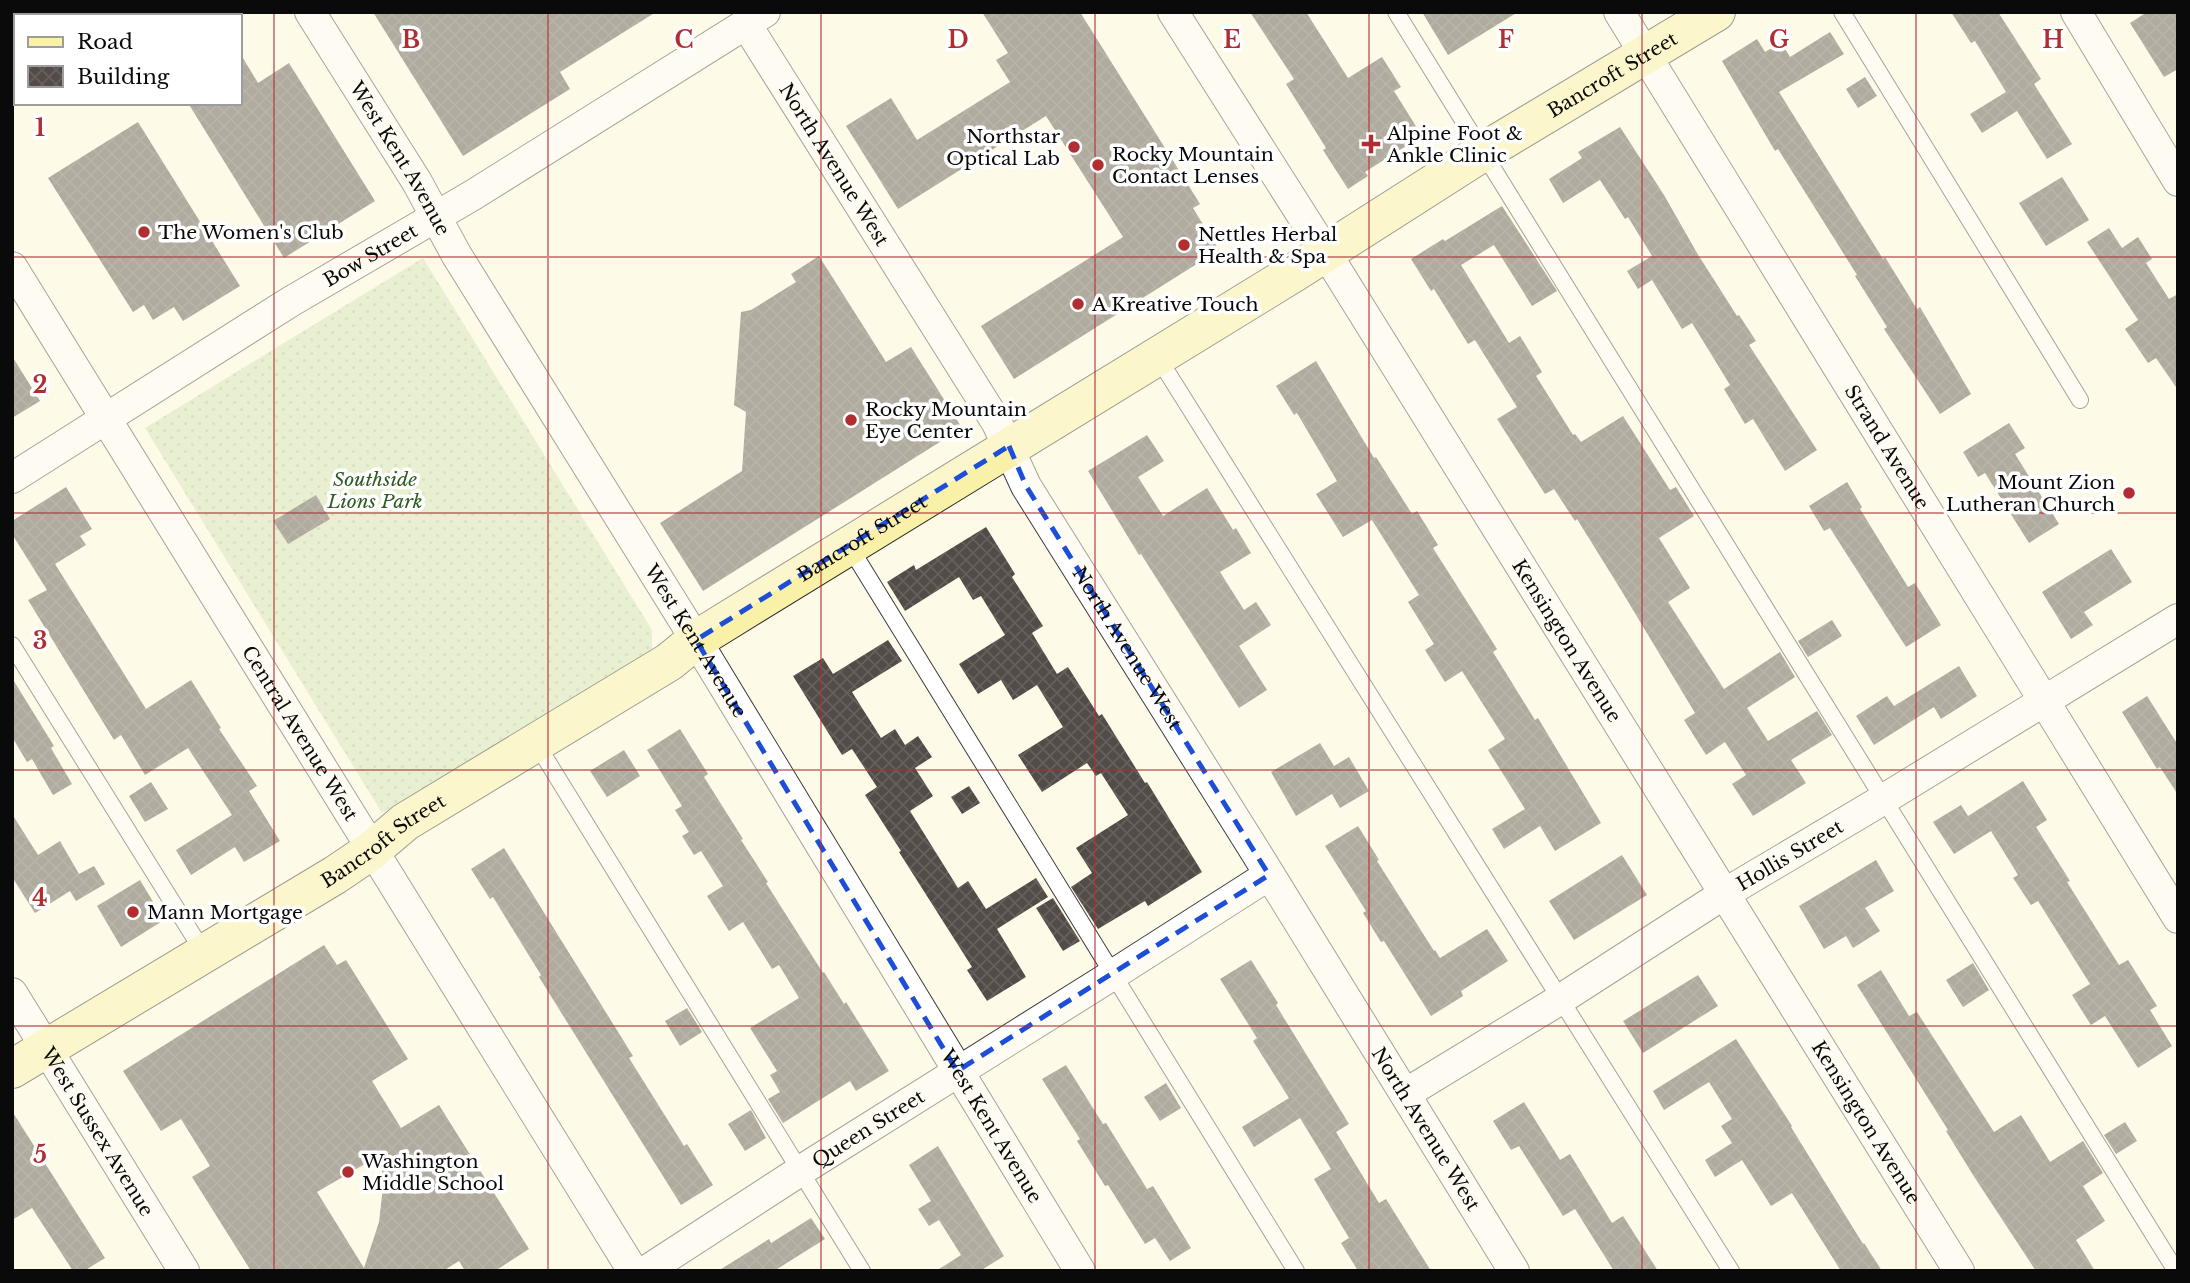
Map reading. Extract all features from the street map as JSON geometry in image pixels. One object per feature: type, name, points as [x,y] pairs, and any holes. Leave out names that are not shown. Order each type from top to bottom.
[{"type":"street","name":"West Kent Avenue","points":[[310,12],[417,182],[456,254],[696,640],[1080,1271]]},
{"type":"street","name":"Kensington Avenue","points":[[1173,12],[1326,253],[1959,1271]]},
{"type":"street","name":"Strand Avenue","points":[[1619,12],[2178,918]]},
{"type":"street","name":"Bancroft Street","points":[[12,1069],[335,875],[372,850],[405,822],[668,662],[696,640],[1326,253],[1483,152],[1716,12]]},
{"type":"street","points":[[2076,12],[2178,181]]},
{"type":"street","name":"Bow Street","points":[[12,478],[290,302],[436,217],[756,18]]},
{"type":"street","name":"North Avenue West","points":[[756,18],[997,423],[1026,486],[1514,1271]]},
{"type":"street","name":"Central Avenue West","points":[[12,267],[634,1271]]},
{"type":"street","name":"Hollis Street","points":[[1405,1094],[1561,999],[1724,894],[2178,619]]},
{"type":"street","name":"Queen Street","points":[[646,1271],[1269,874]]},
{"type":"street","name":"West Sussex Avenue","points":[[12,993],[184,1271]]},
{"type":"lane","points":[[1396,12],[2176,1271]]},
{"type":"lane","points":[[1842,12],[2080,400]]},
{"type":"lane","points":[[1157,356],[1731,1271]]},
{"type":"lane","points":[[849,545],[1296,1271]]},
{"type":"lane","points":[[12,645],[204,953]]},
{"type":"lane","points":[[536,743],[862,1271]]},
{"type":"highlighted area","points":[[1009,446],[1026,486],[1269,875],[957,1071],[696,640]]},
{"type":"green space","name":"Southside Lions Park","points":[[423,258],[652,630],[652,649],[382,813],[145,428]]},
{"type":"building","points":[[373,12],[656,12],[560,72],[570,89],[463,156]]},
{"type":"building","points":[[982,12],[1080,12],[1200,204],[1193,208],[1219,250],[1014,379],[981,326],[1123,237],[1046,116],[898,209],[846,126],[891,98],[917,140],[1010,82],[996,60],[1008,53]]},
{"type":"building","points":[[1250,12],[1306,12],[1348,78],[1382,57],[1401,87],[1394,91],[1422,136],[1365,172],[1368,176],[1348,189],[1286,84],[1294,79]]},
{"type":"building","points":[[1422,12],[1518,12],[1448,55]]},
{"type":"building","points":[[1951,12],[1998,12],[2041,79],[2034,84],[2072,144],[2047,159],[2017,111],[1982,133],[1970,114],[2006,92],[1975,41],[1971,43]]},
{"type":"building","points":[[2147,12],[2178,12],[2178,69],[2164,77],[2130,23]]},
{"type":"building","points":[[1830,32],[1844,54],[1779,92],[1883,259],[1885,257],[1917,309],[1920,307],[1971,394],[1940,414],[1884,329],[1887,327],[1855,276],[1857,275],[1778,149],[1775,151],[1722,61],[1757,39],[1765,52],[1781,42],[1790,57]]},
{"type":"building","points":[[242,56],[258,83],[289,63],[375,201],[284,258],[189,105],[242,105]]},
{"type":"building","points":[[1865,77],[1877,96],[1858,108],[1846,89]]},
{"type":"building","name":"The Women's Club","points":[[138,122],[240,286],[183,321],[174,307],[153,320],[144,305],[133,312],[48,178]]},
{"type":"building","points":[[1620,127],[1737,316],[1739,315],[1756,341],[1749,345],[1817,450],[1785,471],[1753,419],[1745,424],[1724,389],[1730,385],[1692,323],[1682,329],[1652,280],[1638,289],[1627,271],[1652,256],[1628,217],[1625,219],[1600,180],[1563,203],[1549,179],[1582,158],[1578,152]]},
{"type":"building","points":[[2062,177],[2089,220],[2046,246],[2019,203]]},
{"type":"building","points":[[1502,206],[1557,291],[1532,306],[1494,245],[1461,265],[1509,343],[1520,336],[1542,372],[1536,376],[1573,435],[1581,442],[1623,416],[1670,490],[1676,487],[1694,516],[1659,538],[1690,588],[1668,602],[1724,689],[1780,652],[1795,677],[1747,708],[1768,741],[1817,711],[1832,735],[1791,760],[1806,783],[1753,816],[1732,784],[1746,775],[1725,742],[1706,755],[1684,720],[1695,713],[1577,519],[1575,521],[1554,489],[1545,494],[1497,419],[1517,407],[1475,340],[1468,344],[1434,289],[1431,291],[1411,259]]},
{"type":"building","points":[[2109,228],[2122,248],[2138,237],[2152,259],[2146,263],[2169,299],[2178,294],[2178,390],[2156,358],[2148,363],[2125,329],[2138,320],[2087,242]]},
{"type":"building","name":"Rocky Mountain Eye Center","points":[[819,256],[886,362],[911,347],[962,428],[703,591],[660,523],[742,471],[746,412],[734,405],[741,312],[751,310],[796,282],[791,274]]},
{"type":"building","points":[[12,356],[40,401],[12,418]]},
{"type":"building","points":[[1316,361],[1374,458],[1376,457],[1412,514],[1417,511],[1438,545],[1433,548],[1497,649],[1493,652],[1535,720],[1538,718],[1601,823],[1555,851],[1540,826],[1504,849],[1492,829],[1525,809],[1488,750],[1505,739],[1462,671],[1445,682],[1425,650],[1434,644],[1408,602],[1419,595],[1372,520],[1343,537],[1316,494],[1337,481],[1297,413],[1294,415],[1276,386]]},
{"type":"building","points":[[2009,423],[2025,448],[2015,454],[2059,524],[2029,543],[1985,473],[1978,477],[1963,452]]},
{"type":"building","points":[[1147,435],[1164,461],[1138,477],[1163,516],[1207,488],[1251,553],[1220,572],[1244,610],[1256,602],[1271,625],[1239,646],[1267,690],[1239,708],[1141,554],[1139,555],[1088,471]]},
{"type":"building","points":[[1847,482],[1862,507],[1860,509],[1908,587],[1915,583],[1941,625],[1906,647],[1830,528],[1824,531],[1809,506]]},
{"type":"building","points":[[66,487],[92,529],[80,536],[86,545],[55,564],[146,709],[191,680],[221,728],[219,729],[257,786],[249,791],[280,841],[244,862],[235,847],[191,875],[176,850],[232,815],[188,748],[145,775],[121,735],[114,740],[28,600],[47,590],[12,534],[12,521]]},
{"type":"building","points":[[316,495],[330,519],[288,544],[273,521]]},
{"type":"building","points":[[986,527],[1015,574],[1012,577],[1043,626],[1032,633],[1057,674],[1068,667],[1099,716],[1102,714],[1145,783],[1147,782],[1202,872],[1148,906],[1145,901],[1098,929],[1071,887],[1092,873],[1076,848],[1128,815],[1101,773],[1096,776],[1087,763],[1042,792],[1018,755],[1063,727],[1037,685],[1013,700],[1001,680],[978,694],[959,664],[1005,635],[981,596],[973,600],[959,577],[905,611],[887,582],[914,565],[916,570]]},
{"type":"building","points":[[2111,549],[2132,582],[2084,612],[2093,625],[2071,639],[2042,592]]},
{"type":"building","points":[[1832,620],[1842,636],[1808,657],[1798,641]]},
{"type":"building","points":[[888,640],[902,661],[852,692],[881,738],[895,729],[905,745],[918,736],[932,757],[915,768],[933,796],[910,811],[958,888],[968,881],[986,909],[1036,878],[1048,897],[997,929],[1026,977],[987,1001],[967,970],[972,967],[865,795],[877,787],[852,749],[842,755],[793,676],[823,658],[833,674]]},
{"type":"building","points":[[1959,666],[1977,696],[1941,719],[1934,707],[1874,745],[1856,716],[1887,696],[1894,706]]},
{"type":"building","points":[[12,678],[54,746],[51,748],[72,784],[53,795],[32,759],[27,762],[12,737]]},
{"type":"building","points":[[2147,696],[2178,745],[2178,795],[2160,767],[2157,769],[2122,712]]},
{"type":"building","points":[[680,729],[708,774],[704,777],[743,839],[741,840],[768,882],[766,883],[889,1071],[856,1091],[850,1081],[783,1123],[768,1099],[780,1092],[770,1075],[777,1071],[750,1028],[799,998],[779,965],[772,969],[743,922],[729,931],[707,896],[723,886],[701,851],[694,855],[682,836],[689,832],[675,810],[682,806],[647,750]]},
{"type":"building","points":[[1320,743],[1334,766],[1349,757],[1369,791],[1340,808],[1332,794],[1296,816],[1271,772]]},
{"type":"building","points":[[624,750],[640,776],[607,797],[590,771]]},
{"type":"building","points":[[2023,781],[2047,820],[2036,827],[2070,881],[2067,882],[2119,965],[2128,960],[2157,1006],[2150,1010],[2172,1046],[2138,1068],[2105,1016],[2091,1025],[2072,995],[2090,984],[2038,901],[2031,905],[2013,878],[2018,875],[1991,831],[1954,854],[1933,822],[1961,805],[1968,816]]},
{"type":"building","points":[[151,782],[168,809],[145,822],[129,796]]},
{"type":"building","points":[[969,786],[980,803],[962,814],[951,797]]},
{"type":"building","points":[[12,814],[38,855],[60,841],[79,874],[94,866],[105,884],[76,901],[70,891],[35,913],[12,877]]},
{"type":"building","points":[[1358,826],[1379,860],[1377,861],[1440,958],[1487,929],[1508,961],[1461,991],[1463,996],[1431,1016],[1384,941],[1381,942],[1363,913],[1366,911],[1325,846]]},
{"type":"building","points":[[504,848],[633,1056],[629,1058],[684,1146],[687,1144],[713,1185],[681,1205],[539,977],[541,975],[493,897],[490,899],[471,869]]},
{"type":"building","points":[[1622,855],[1647,895],[1574,940],[1549,901]]},
{"type":"building","points":[[1876,860],[1894,891],[1865,908],[1880,931],[1853,948],[1846,936],[1824,949],[1799,906]]},
{"type":"building","name":"Mann Mortgage","points":[[140,880],[164,920],[121,947],[97,906]]},
{"type":"building","points":[[1053,898],[1080,941],[1063,951],[1036,908]]},
{"type":"building","points":[[324,945],[337,965],[346,960],[408,1059],[372,1081],[401,1128],[439,1105],[529,1249],[495,1271],[465,1271],[459,1261],[443,1271],[251,1271],[192,1177],[210,1166],[181,1119],[161,1131],[123,1071]],"holes":[[[382,1154],[379,1222],[364,1268],[317,1192]]]},
{"type":"building","points":[[1251,960],[1349,1124],[1336,1132],[1379,1203],[1386,1199],[1431,1271],[1358,1271],[1341,1243],[1349,1238],[1314,1179],[1331,1169],[1300,1118],[1254,1147],[1242,1127],[1289,1098],[1253,1041],[1257,1038],[1220,979]]},
{"type":"building","points":[[1973,963],[1989,990],[1963,1007],[1946,980]]},
{"type":"building","points":[[1881,970],[1909,1016],[1917,1012],[1994,1132],[2021,1115],[2050,1162],[2083,1141],[2103,1173],[2083,1186],[2105,1221],[2076,1240],[2095,1271],[2036,1271],[1973,1175],[1946,1131],[1948,1130],[1857,985]]},
{"type":"building","points":[[1698,975],[1718,1006],[1643,1053],[1623,1021]]},
{"type":"building","points":[[687,1008],[702,1032],[680,1046],[665,1021]]},
{"type":"building","points":[[1736,1039],[1882,1271],[1841,1271],[1792,1193],[1771,1206],[1742,1160],[1715,1177],[1705,1160],[1732,1143],[1721,1126],[1732,1119],[1709,1082],[1664,1110],[1653,1091]]},
{"type":"building","points":[[1066,1065],[1147,1189],[1153,1186],[1191,1248],[1170,1261],[1155,1238],[1145,1244],[1108,1185],[1105,1186],[1077,1141],[1080,1139],[1042,1079]]},
{"type":"building","points":[[1166,1083],[1181,1108],[1160,1121],[1144,1097]]},
{"type":"building","points":[[1524,1102],[1560,1160],[1570,1154],[1612,1223],[1623,1216],[1658,1271],[1614,1271],[1575,1209],[1563,1216],[1519,1146],[1511,1150],[1493,1121]]},
{"type":"building","points":[[751,1110],[766,1138],[745,1151],[728,1124]]},
{"type":"building","points":[[12,1111],[105,1258],[84,1271],[73,1271],[32,1208],[12,1220]]},
{"type":"building","points":[[2125,1122],[2137,1141],[2116,1154],[2104,1135]]},
{"type":"building","points":[[938,1146],[1004,1256],[980,1271],[936,1271],[961,1255],[939,1220],[929,1226],[918,1209],[931,1201],[909,1165]]},
{"type":"building","points":[[811,1218],[825,1239],[774,1271],[718,1271],[769,1239],[771,1243]]},
{"type":"place","name":"Alpine Foot & Ankle Clinic","points":[[1371,144]]},
{"type":"place","name":"Northstar Optical Lab","points":[[1074,147]]},
{"type":"place","name":"Rocky Mountain Contact Lenses","points":[[1098,165]]},
{"type":"place","name":"The Women's Club","points":[[144,232]]},
{"type":"place","name":"Nettles Herbal Health & Spa","points":[[1184,245]]},
{"type":"place","name":"A Kreative Touch","points":[[1078,304]]},
{"type":"place","name":"Rocky Mountain Eye Center","points":[[851,420]]},
{"type":"place","name":"Mount Zion Lutheran Church","points":[[2129,493]]},
{"type":"place","name":"Mann Mortgage","points":[[133,912]]},
{"type":"place","name":"Washington Middle School","points":[[348,1172]]}]
